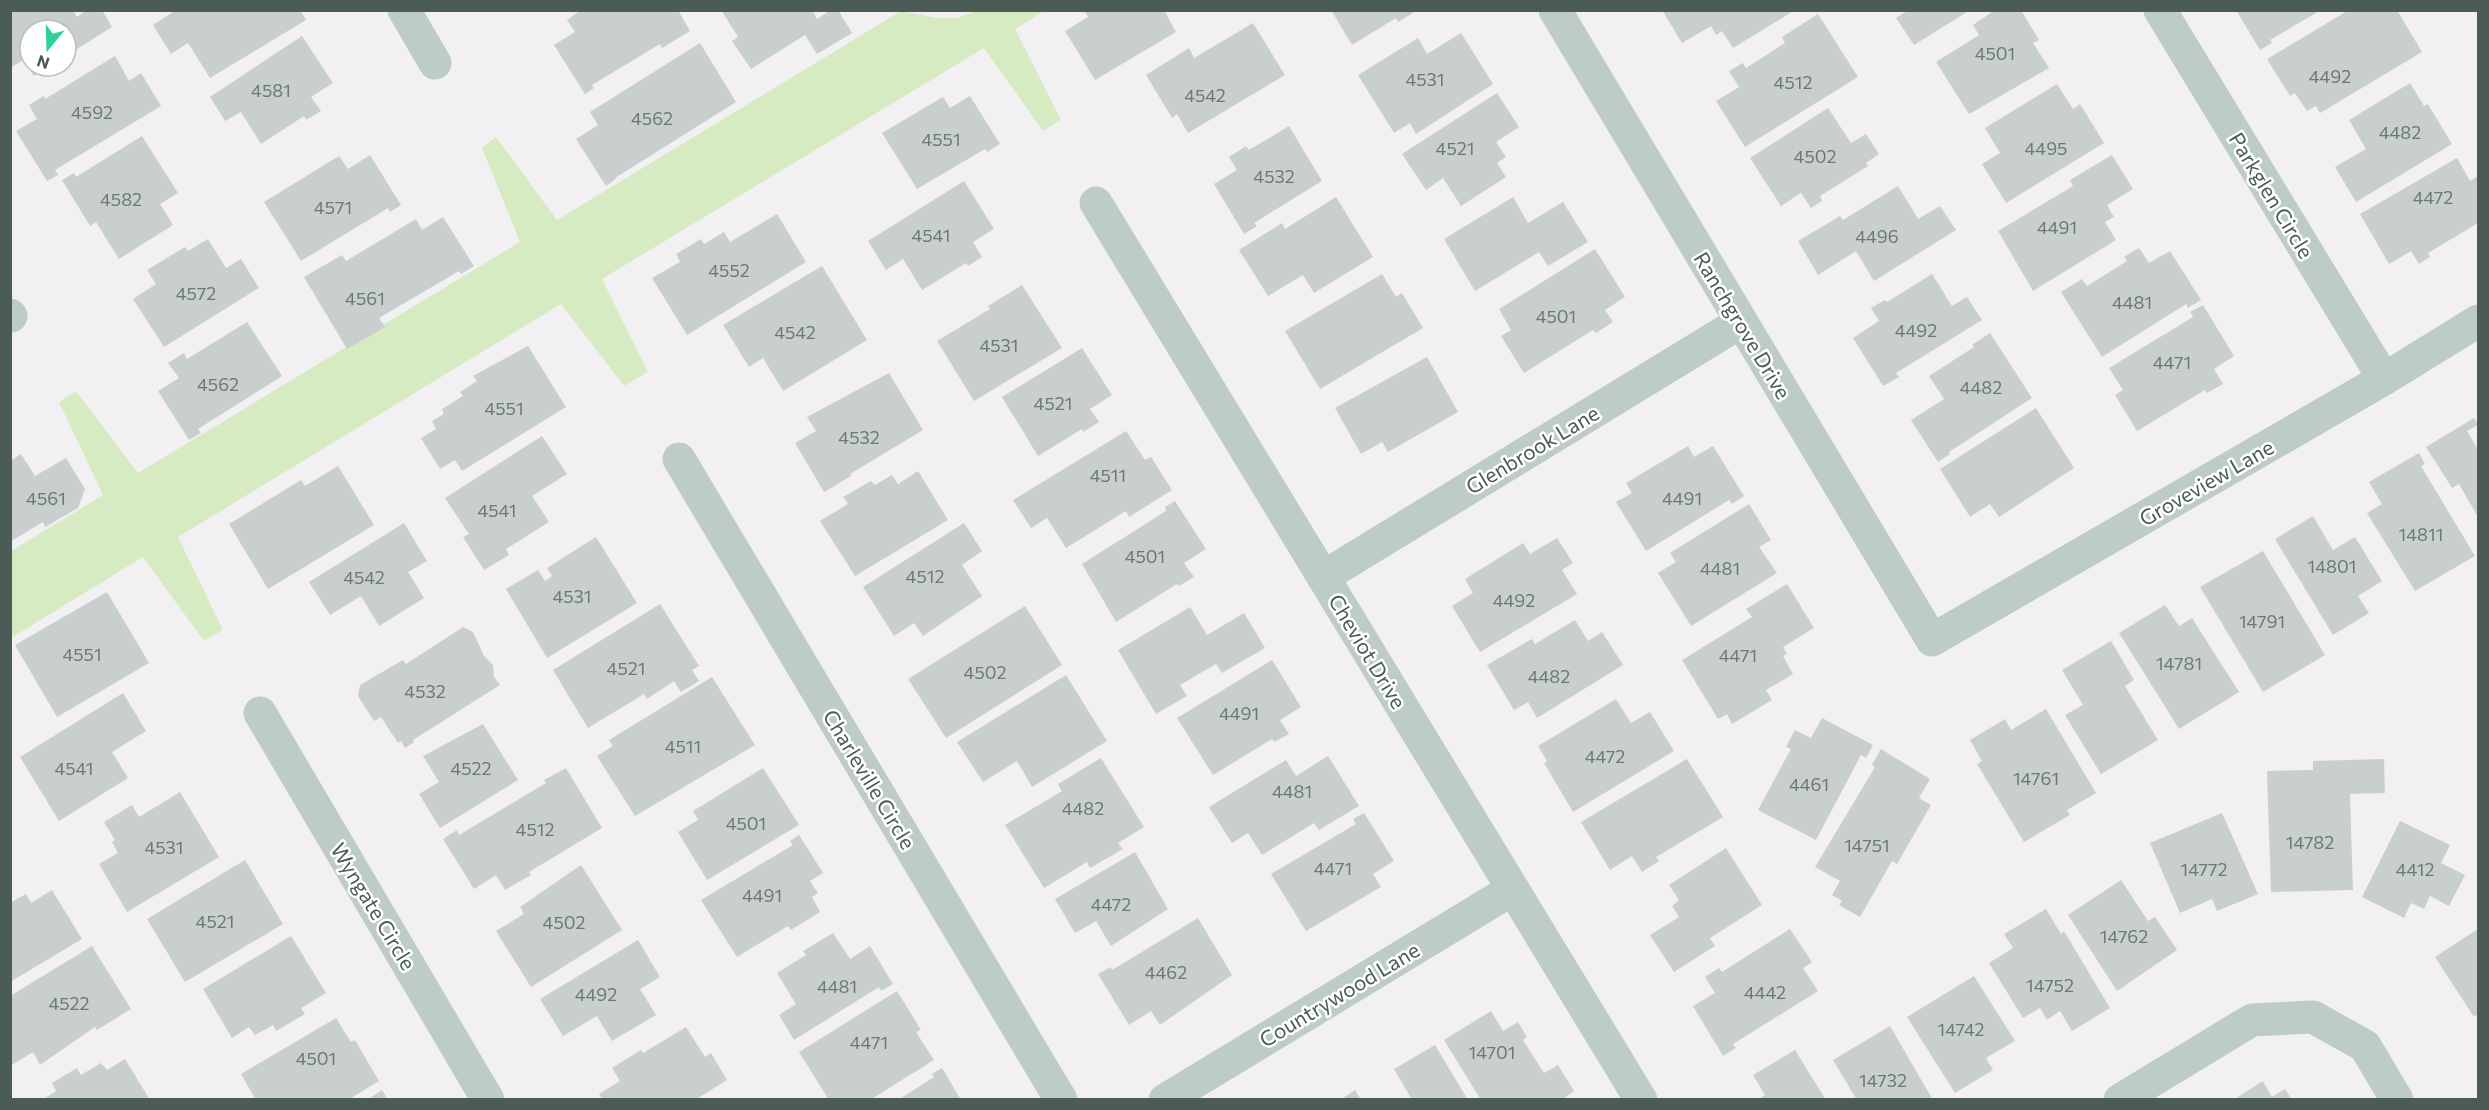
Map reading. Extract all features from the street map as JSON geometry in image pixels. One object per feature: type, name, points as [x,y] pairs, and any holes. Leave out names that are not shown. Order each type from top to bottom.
[{"type":"street","points":[[404,10],[435,63]]},
{"type":"street","name":"Ranchgrove Drive","points":[[1555,10],[1932,640]]},
{"type":"street","name":"Parkglen Circle","points":[[2160,10],[2384,379]]},
{"type":"street","name":"Cheviot Drive","points":[[1096,203],[1641,1100]]},
{"type":"street","name":"Glenbrook Lane","points":[[1323,577],[1741,321]]},
{"type":"street","name":"Groveview Lane","points":[[1932,640],[2384,379],[2478,321]]},
{"type":"street","name":"Charleville Circle","points":[[679,459],[1061,1100]]},
{"type":"street","name":"Wyngate Circle","points":[[260,713],[488,1100]]},
{"type":"street","name":"Countrywood Lane","points":[[1165,1100],[1513,889]]},
{"type":"street","points":[[2120,1100],[2252,1020],[2313,1017],[2365,1046],[2397,1100]]},
{"type":"green space","points":[[901,11],[937,18],[957,18],[977,11],[1044,11],[1015,29],[1061,120],[1043,131],[984,48],[602,279],[648,372],[624,386],[561,304],[178,537],[223,630],[204,641],[143,557],[11,638],[11,551],[103,495],[59,402],[76,391],[138,473],[520,242],[482,148],[496,137],[557,220]]},
{"type":"building","points":[[12,10],[73,10],[77,17],[87,10],[102,10],[112,27],[78,48],[78,18],[18,18],[18,63],[10,68]]},
{"type":"building","points":[[176,10],[300,10],[306,20],[210,78],[188,43],[171,54],[153,25]]},
{"type":"building","points":[[581,10],[678,10],[690,31],[662,48],[660,44],[592,85],[594,88],[585,94],[554,45],[575,32],[567,20]]},
{"type":"building","points":[[721,10],[812,10],[817,19],[831,10],[838,10],[852,33],[817,54],[805,35],[751,69],[732,41],[738,37]]},
{"type":"building","points":[[1084,10],[1164,10],[1176,32],[1095,80],[1065,31],[1088,17]]},
{"type":"building","points":[[1331,10],[1411,10],[1413,13],[1398,22],[1396,18],[1352,45]]},
{"type":"building","points":[[1662,10],[1795,10],[1733,48],[1722,31],[1716,35],[1711,26],[1682,43]]},
{"type":"building","points":[[1909,10],[1970,10],[1914,45],[1896,18]]},
{"type":"building","points":[[1995,10],[2021,10],[2039,40],[2033,43],[2049,68],[1969,114],[1936,62],[1979,35],[1973,25]]},
{"type":"building","points":[[2236,10],[2321,10],[2270,40],[2272,43],[2260,50]]},
{"type":"building","points":[[2349,10],[2397,10],[2422,52],[2320,113],[2316,106],[2307,111],[2295,93],[2290,96],[2267,59]]},
{"type":"building","points":[[1818,14],[1858,77],[1745,147],[1716,101],[1739,87],[1729,71],[1743,63],[1746,68],[1785,43],[1782,37]]},
{"type":"building","points":[[1253,23],[1285,75],[1188,133],[1177,114],[1172,118],[1146,75],[1189,48],[1194,58]]},
{"type":"building","points":[[1461,33],[1493,84],[1416,134],[1410,123],[1394,133],[1358,75],[1418,38],[1427,54]]},
{"type":"building","points":[[302,36],[333,83],[311,97],[321,111],[306,120],[304,116],[261,144],[241,112],[225,121],[210,97]]},
{"type":"building","points":[[700,43],[736,102],[615,178],[606,186],[576,139],[598,125],[590,112]]},
{"type":"building","points":[[115,56],[129,81],[141,73],[161,106],[55,170],[58,175],[47,181],[16,131],[37,119],[29,105],[44,96],[45,99]]},
{"type":"building","points":[[2410,83],[2424,106],[2428,104],[2452,144],[2356,202],[2335,167],[2366,149],[2349,120]]},
{"type":"building","points":[[2057,84],[2073,109],[2080,104],[2104,143],[2006,203],[1982,164],[2000,153],[1985,128]]},
{"type":"building","points":[[1497,93],[1519,127],[1496,142],[1506,157],[1497,163],[1506,177],[1461,206],[1443,178],[1426,190],[1402,154]]},
{"type":"building","points":[[970,96],[1000,144],[987,152],[985,149],[917,189],[882,133],[943,97],[950,108]]},
{"type":"building","points":[[1828,108],[1851,143],[1866,134],[1879,154],[1866,163],[1868,166],[1820,196],[1822,201],[1811,208],[1801,193],[1781,206],[1750,158]]},
{"type":"building","points":[[1289,126],[1322,181],[1254,223],[1257,226],[1244,234],[1214,184],[1237,170],[1229,157],[1246,146],[1249,150]]},
{"type":"building","points":[[142,136],[178,193],[160,204],[173,225],[119,259],[96,222],[90,226],[62,180],[74,173],[76,177]]},
{"type":"building","points":[[370,155],[401,205],[390,212],[388,208],[301,261],[264,202],[339,156],[348,169]]},
{"type":"building","points":[[2112,155],[2133,189],[2107,205],[2114,217],[2105,222],[2116,240],[2033,291],[1998,231],[2073,186],[2070,180]]},
{"type":"building","points":[[2457,158],[2470,181],[2478,176],[2478,223],[2428,253],[2430,257],[2419,264],[2411,251],[2389,264],[2360,214]]},
{"type":"building","points":[[964,181],[994,229],[973,242],[982,257],[968,266],[966,263],[922,290],[903,259],[886,270],[868,241]]},
{"type":"building","points":[[1898,186],[1918,219],[1940,206],[1956,230],[1874,281],[1856,251],[1818,275],[1798,241],[1840,216],[1843,220]]},
{"type":"building","points":[[1336,197],[1373,257],[1314,293],[1303,275],[1268,296],[1239,250],[1282,223],[1285,229]]},
{"type":"building","points":[[1513,197],[1528,223],[1563,202],[1588,242],[1548,266],[1539,252],[1475,291],[1444,239]]},
{"type":"building","points":[[777,214],[806,262],[687,335],[652,278],[680,262],[676,254],[701,239],[704,244],[724,232],[730,242]]},
{"type":"building","points":[[443,217],[474,266],[461,274],[459,271],[379,318],[385,327],[347,349],[304,277],[342,255],[346,261],[416,219],[422,230]]},
{"type":"building","points":[[208,239],[226,268],[241,259],[259,288],[164,347],[133,299],[156,284],[147,270],[185,247],[188,251]]},
{"type":"building","points":[[2139,248],[2149,263],[2170,251],[2201,300],[2188,308],[2186,304],[2102,357],[2061,292],[2082,279],[2087,286],[2127,261],[2124,257]]},
{"type":"building","points":[[1595,249],[1625,297],[1605,310],[1613,322],[1596,333],[1593,330],[1524,373],[1501,336],[1511,330],[1499,309]]},
{"type":"building","points":[[822,266],[867,340],[783,391],[763,358],[749,367],[723,325]]},
{"type":"building","points":[[1382,274],[1396,297],[1402,293],[1423,328],[1320,389],[1285,331]]},
{"type":"building","points":[[1932,274],[1952,306],[1967,297],[1982,320],[1896,373],[1899,377],[1883,386],[1853,338],[1879,321],[1871,308],[1885,300],[1887,302]]},
{"type":"building","points":[[1022,285],[1062,348],[974,401],[937,341],[990,309],[988,306]]},
{"type":"building","points":[[2203,305],[2234,356],[2214,369],[2223,384],[2207,393],[2205,390],[2137,431],[2115,395],[2123,390],[2109,368],[2193,317],[2190,312]]},
{"type":"building","points":[[247,322],[282,376],[198,429],[201,433],[189,440],[158,391],[179,378],[168,363],[184,353],[187,359]]},
{"type":"building","points":[[1990,333],[2032,398],[1949,452],[1950,454],[1938,462],[1911,420],[1944,399],[1929,376],[1974,347],[1972,345]]},
{"type":"building","points":[[528,346],[566,407],[462,471],[455,460],[440,469],[421,438],[436,429],[432,421],[444,414],[442,409],[463,396],[460,392],[477,381],[473,376]]},
{"type":"building","points":[[1082,348],[1112,395],[1090,409],[1099,422],[1083,432],[1082,429],[1038,456],[1002,397]]},
{"type":"building","points":[[1427,357],[1458,412],[1388,452],[1382,442],[1361,454],[1335,408]]},
{"type":"building","points":[[889,373],[923,430],[824,492],[795,443],[816,431],[807,417]]},
{"type":"building","points":[[2036,408],[2074,468],[1999,517],[1990,504],[1970,517],[1940,469]]},
{"type":"building","points":[[2474,418],[2478,425],[2467,431],[2478,450],[2478,517],[2459,484],[2452,488],[2426,447]]},
{"type":"building","points":[[1126,431],[1145,460],[1151,457],[1172,490],[1129,517],[1126,511],[1066,548],[1047,518],[1031,528],[1013,500]]},
{"type":"building","points":[[542,436],[567,474],[532,496],[549,522],[506,549],[509,555],[484,570],[463,537],[469,534],[445,498]]},
{"type":"building","points":[[1688,446],[1694,457],[1713,446],[1744,496],[1732,504],[1729,500],[1646,551],[1616,502],[1632,493],[1626,483]]},
{"type":"building","points":[[2419,453],[2425,464],[2421,466],[2475,556],[2415,591],[2367,513],[2382,504],[2369,482]]},
{"type":"building","points":[[21,454],[35,476],[66,458],[85,489],[78,508],[45,527],[43,522],[10,542],[10,461]]},
{"type":"building","points":[[338,466],[374,525],[268,589],[229,524],[301,480],[305,486]]},
{"type":"building","points":[[918,471],[948,520],[855,576],[820,521],[848,504],[843,497],[871,481],[875,485],[892,475],[898,484]]},
{"type":"building","points":[[1175,501],[1206,549],[1184,563],[1194,577],[1179,586],[1177,584],[1116,622],[1082,564],[1166,511],[1165,507]]},
{"type":"building","points":[[1749,504],[1771,540],[1759,547],[1777,573],[1691,626],[1658,573],[1676,562],[1670,553]]},
{"type":"building","points":[[2313,516],[2333,550],[2355,537],[2382,581],[2358,596],[2369,613],[2333,635],[2275,539]]},
{"type":"building","points":[[404,523],[427,561],[408,572],[424,598],[379,626],[361,596],[330,615],[309,582]]},
{"type":"building","points":[[964,523],[982,551],[962,565],[982,596],[923,636],[914,623],[894,636],[863,587]]},
{"type":"building","points":[[596,537],[637,603],[547,658],[506,589],[538,570],[545,581],[552,576],[547,568]]},
{"type":"building","points":[[1557,538],[1573,563],[1562,570],[1577,594],[1480,652],[1452,606],[1473,593],[1465,579],[1523,543],[1530,554]]},
{"type":"building","points":[[2263,551],[2325,655],[2263,692],[2200,587]]},
{"type":"building","points":[[1787,584],[1814,628],[1783,647],[1787,654],[1783,656],[1793,674],[1766,690],[1772,700],[1732,724],[1727,714],[1718,719],[1682,660],[1752,617],[1746,609]]},
{"type":"building","points":[[107,592],[149,663],[57,717],[15,645]]},
{"type":"building","points":[[660,604],[699,666],[692,670],[699,681],[681,692],[674,681],[647,699],[644,694],[588,728],[553,670]]},
{"type":"building","points":[[2165,605],[2179,626],[2192,618],[2239,692],[2179,729],[2119,633]]},
{"type":"building","points":[[1025,606],[1062,665],[946,738],[908,679]]},
{"type":"building","points":[[1190,607],[1207,635],[1244,613],[1265,648],[1222,673],[1216,664],[1180,685],[1187,696],[1156,714],[1118,650]]},
{"type":"building","points":[[1575,620],[1588,641],[1602,632],[1623,665],[1537,718],[1528,702],[1514,710],[1487,665],[1532,639],[1535,644]]},
{"type":"building","points":[[463,627],[473,632],[484,656],[493,665],[494,677],[500,685],[413,740],[414,742],[405,748],[401,741],[398,743],[381,717],[374,721],[358,696],[360,685],[403,660],[406,664]]},
{"type":"building","points":[[2111,641],[2134,680],[2125,686],[2158,740],[2101,774],[2065,715],[2083,705],[2062,670]]},
{"type":"building","points":[[1272,660],[1301,707],[1280,720],[1289,734],[1274,742],[1272,739],[1213,775],[1177,718]]},
{"type":"building","points":[[1066,675],[1107,741],[1032,787],[1017,761],[983,782],[957,742]]},
{"type":"building","points":[[712,677],[755,745],[635,816],[597,756],[613,746],[609,740]]},
{"type":"building","points":[[123,693],[146,731],[112,752],[128,778],[59,821],[20,757]]},
{"type":"building","points":[[1616,699],[1631,723],[1650,712],[1674,751],[1573,812],[1544,763],[1547,761],[1538,746]]},
{"type":"building","points":[[2046,709],[2096,793],[2067,810],[2070,815],[2024,842],[1977,764],[1982,761],[1970,740],[2005,719],[2011,730]]},
{"type":"building","points":[[1822,718],[1873,745],[1866,758],[1861,755],[1816,840],[1758,810],[1791,749],[1786,747],[1795,730],[1811,738]]},
{"type":"building","points":[[483,724],[518,780],[440,828],[419,794],[439,782],[423,756]]},
{"type":"building","points":[[1881,749],[1930,779],[1919,798],[1931,805],[1897,864],[1892,861],[1860,917],[1839,905],[1842,901],[1832,895],[1840,881],[1815,867],[1875,767],[1872,765]]},
{"type":"building","points":[[1328,756],[1359,806],[1319,830],[1314,823],[1262,855],[1248,833],[1232,843],[1209,807],[1286,760],[1296,776]]},
{"type":"building","points":[[1101,758],[1144,827],[1118,843],[1123,849],[1090,868],[1087,862],[1044,888],[1005,825],[1062,791],[1058,784]]},
{"type":"building","points":[[1687,759],[1723,817],[1656,857],[1659,861],[1642,872],[1632,856],[1610,870],[1581,822]]},
{"type":"building","points":[[2384,759],[2385,793],[2350,794],[2353,890],[2271,892],[2267,771],[2313,770],[2313,761]]},
{"type":"building","points":[[566,768],[602,828],[529,872],[531,875],[505,890],[496,875],[474,889],[443,839],[457,830],[459,835],[546,783],[544,780]]},
{"type":"building","points":[[763,768],[799,825],[707,880],[678,832],[698,820],[693,811]]},
{"type":"building","points":[[180,792],[219,857],[127,912],[99,864],[118,853],[112,842],[115,840],[104,822],[132,805],[139,817]]},
{"type":"building","points":[[1364,813],[1394,861],[1373,874],[1381,887],[1306,931],[1271,874],[1356,824],[1353,819]]},
{"type":"building","points":[[2222,813],[2258,894],[2217,911],[2212,899],[2180,913],[2150,843]]},
{"type":"building","points":[[2400,821],[2450,845],[2441,863],[2465,875],[2449,906],[2430,896],[2424,909],[2411,903],[2404,918],[2362,897]]},
{"type":"building","points":[[799,835],[823,873],[810,881],[818,893],[812,897],[820,912],[791,930],[788,926],[737,957],[701,900],[793,845],[790,841]]},
{"type":"building","points":[[1726,848],[1762,905],[1710,938],[1715,946],[1674,972],[1650,935],[1679,917],[1672,906],[1679,900],[1669,885]]},
{"type":"building","points":[[1135,852],[1168,909],[1111,946],[1096,921],[1075,933],[1055,899]]},
{"type":"building","points":[[245,860],[283,924],[185,982],[147,919]]},
{"type":"building","points":[[581,865],[622,930],[531,987],[496,931],[524,914],[520,907]]},
{"type":"building","points":[[2121,880],[2148,921],[2155,917],[2177,950],[2117,991],[2068,915]]},
{"type":"building","points":[[52,890],[82,939],[10,982],[10,903],[26,894],[31,903]]},
{"type":"building","points":[[2046,909],[2061,934],[2064,931],[2110,1008],[2072,1031],[2060,1011],[2047,1020],[2040,1008],[2023,1018],[1989,963],[2013,948],[2004,934]]},
{"type":"building","points":[[1198,918],[1232,975],[1160,1025],[1151,1011],[1129,1025],[1098,974],[1111,967],[1112,970]]},
{"type":"building","points":[[1790,929],[1812,962],[1803,968],[1818,991],[1733,1044],[1736,1048],[1723,1056],[1693,1006],[1715,993],[1705,977],[1719,968],[1722,972]]},
{"type":"building","points":[[2478,929],[2478,1014],[2474,1017],[2435,957]]},
{"type":"building","points":[[833,933],[850,959],[870,946],[893,984],[881,991],[879,987],[794,1040],[779,1015],[796,1004],[777,973],[806,955],[803,951]]},
{"type":"building","points":[[291,936],[326,993],[301,1008],[305,1014],[276,1031],[273,1025],[255,1035],[249,1027],[232,1038],[203,989]]},
{"type":"building","points":[[638,940],[660,977],[640,989],[656,1015],[612,1041],[597,1016],[563,1036],[540,999]]},
{"type":"building","points":[[92,946],[131,1009],[97,1030],[95,1027],[40,1065],[33,1052],[12,1065],[10,996]]},
{"type":"building","points":[[1974,976],[2015,1041],[1986,1058],[1993,1070],[1955,1093],[1907,1017]]},
{"type":"building","points":[[897,991],[921,1030],[916,1032],[934,1060],[870,1100],[829,1100],[799,1052]]},
{"type":"building","points":[[1491,1011],[1503,1031],[1518,1022],[1527,1037],[1523,1040],[1544,1073],[1558,1065],[1574,1091],[1562,1100],[1481,1100],[1444,1040]]},
{"type":"building","points":[[336,1018],[351,1042],[355,1040],[379,1081],[348,1100],[256,1100],[241,1074]]},
{"type":"building","points":[[1890,1026],[1933,1100],[1857,1100],[1833,1060]]},
{"type":"building","points":[[686,1027],[705,1057],[711,1053],[727,1080],[695,1100],[603,1100],[599,1094],[620,1081],[612,1068],[641,1050],[643,1053]]},
{"type":"building","points":[[1435,1045],[1468,1100],[1412,1100],[1394,1069]]},
{"type":"building","points":[[1795,1050],[1826,1100],[1757,1100],[1765,1095],[1753,1075]]},
{"type":"building","points":[[125,1059],[150,1100],[42,1100],[56,1091],[52,1083],[77,1068],[81,1075],[101,1063],[107,1070]]},
{"type":"building","points":[[942,1068],[961,1100],[898,1100],[934,1077],[932,1074]]},
{"type":"building","points":[[2263,1081],[2272,1097],[2285,1089],[2292,1100],[2233,1100]]},
{"type":"building","points":[[382,1090],[388,1100],[367,1100]]},
{"type":"building","points":[[1355,1090],[1361,1100],[1340,1100]]}]
